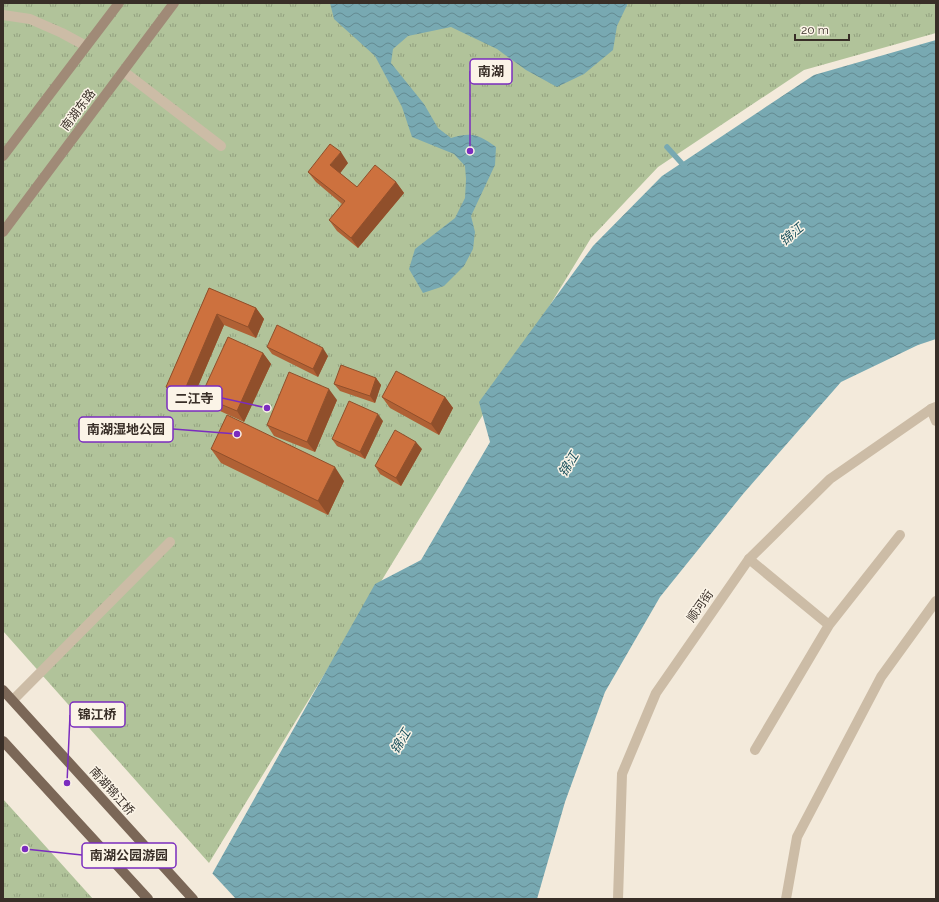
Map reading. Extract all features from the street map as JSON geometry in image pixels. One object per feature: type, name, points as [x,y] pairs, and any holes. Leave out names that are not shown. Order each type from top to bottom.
[{"type":"main road","points":[[3,156],[119,3]]},
{"type":"main road","name":"南湖东路","points":[[3,232],[174,3]]},
{"type":"main road","name":"南湖锦江桥","points":[[3,690],[192,899]]},
{"type":"main road","points":[[3,741],[148,899]]},
{"type":"street","points":[[3,15],[30,19],[62,33],[86,46]]},
{"type":"street","points":[[123,72],[221,146]]},
{"type":"street","points":[[934,408],[936,421]]},
{"type":"street","name":"顺河街","points":[[618,899],[622,774],[656,693],[749,558],[830,479],[934,408]]},
{"type":"street","points":[[755,750],[829,625],[900,535]]},
{"type":"street","points":[[13,700],[170,542]]},
{"type":"street","points":[[749,558],[829,625]]},
{"type":"street","points":[[786,899],[797,837],[881,677],[936,601]]},
{"type":"green space","points":[[3,3],[936,3],[936,33],[804,70],[658,167],[591,238],[209,863],[3,631]]},
{"type":"green space","points":[[3,799],[93,899],[3,899]]},
{"type":"water","points":[[330,3],[628,3],[617,26],[613,50],[584,74],[557,87],[526,70],[497,49],[451,27],[408,36],[393,49],[391,63],[424,104],[438,128],[451,138],[464,135],[475,135],[496,147],[495,165],[471,216],[475,232],[473,249],[464,266],[444,286],[423,293],[409,269],[415,249],[455,218],[465,198],[465,166],[454,154],[412,137],[402,107],[375,56],[334,19]]},
{"type":"water","name":"锦江","points":[[936,40],[936,339],[918,345],[841,382],[743,494],[660,597],[605,692],[565,802],[537,899],[198,899],[375,584],[421,560],[490,442],[479,402],[593,246],[662,176],[814,75]]},
{"type":"pier","points":[[211,872],[236,899],[196,899]]},
{"type":"building","points":[[330,144],[341,152],[330,165],[357,187],[375,165],[396,182],[351,238],[329,220],[345,201],[308,172]]},
{"type":"building","points":[[209,288],[256,308],[248,327],[217,314],[183,394],[166,387]]},
{"type":"building","points":[[277,325],[323,348],[313,369],[267,347]]},
{"type":"building","points":[[228,337],[263,353],[237,411],[201,396]]},
{"type":"building","points":[[341,365],[376,378],[370,396],[334,384]]},
{"type":"building","points":[[396,371],[445,397],[431,424],[382,397]]},
{"type":"building","points":[[289,372],[329,389],[307,442],[267,425]]},
{"type":"building","points":[[349,401],[378,414],[360,452],[332,439]]},
{"type":"building","points":[[227,415],[335,467],[318,501],[211,449]]},
{"type":"building","points":[[395,430],[416,442],[396,478],[375,466]]},
{"type":"waterway","points":[[667,147],[686,168]]},
{"type":"place","name":"南湖","points":[[470,151]]},
{"type":"place","name":"二江寺","points":[[267,408]]},
{"type":"place","name":"南湖湿地公园","points":[[237,434]]},
{"type":"place","name":"锦江桥","points":[[67,783]]},
{"type":"place","name":"南湖公园游园","points":[[25,849]]}]
